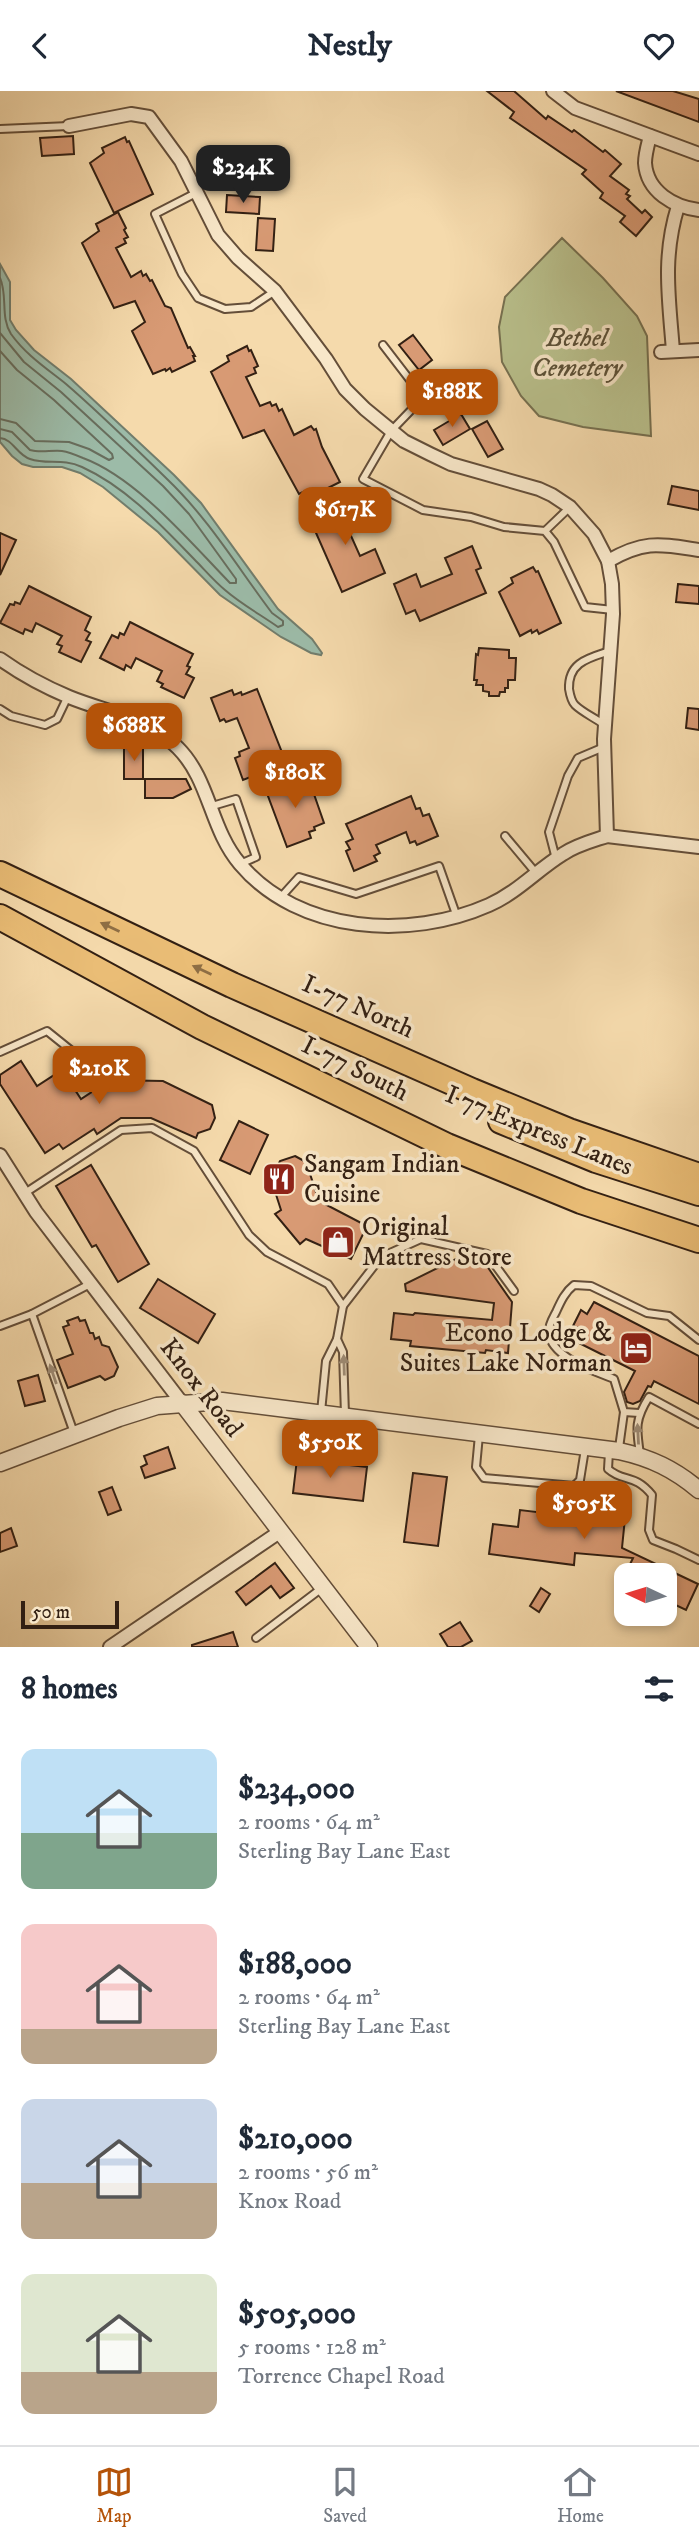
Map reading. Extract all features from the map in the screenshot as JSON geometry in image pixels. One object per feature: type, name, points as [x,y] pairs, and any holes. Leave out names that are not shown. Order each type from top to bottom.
[{"type":"highway","name":"I-77 North","points":[[0,874],[232,985],[472,1091],[569,1131],[699,1176]]},
{"type":"highway","name":"I-77 South","points":[[0,917],[202,1027],[382,1115],[536,1184],[699,1240]]},
{"type":"highway","name":"I 77 Express Lanes","points":[[55,945],[209,1012],[367,1090],[498,1150],[587,1186],[699,1222]]},
{"type":"highway","name":"I 77 Express Lanes","points":[[232,985],[379,1065],[466,1105],[596,1160],[699,1193]]},
{"type":"highway","points":[[569,1131],[625,1138],[670,1153],[699,1158]]},
{"type":"highway","points":[[627,1217],[699,1247]]},
{"type":"street","points":[[553,91],[575,108],[699,154]]},
{"type":"street","points":[[69,126],[131,114],[149,117],[181,161],[218,235],[238,258],[275,291],[345,389],[391,431],[413,445],[451,464],[538,489],[570,507],[587,524],[608,561],[612,584],[613,610],[604,747],[607,836]]},
{"type":"street","points":[[650,136],[645,163],[659,192],[678,206],[699,210]]},
{"type":"street","points":[[678,206],[670,232],[666,268],[667,352],[699,350]]},
{"type":"street","points":[[608,561],[628,550],[648,545],[662,544],[699,550]]},
{"type":"street","points":[[0,659],[68,697],[133,717],[155,729],[179,748],[198,774],[222,837],[240,864],[260,883],[312,913],[365,924],[397,927],[428,924],[490,905],[517,890],[556,859],[579,845],[607,836],[699,847]]},
{"type":"street","name":"Knox Road","points":[[0,1155],[36,1212],[369,1647]]},
{"type":"street","points":[[0,1463],[157,1406],[235,1401],[614,1450],[660,1462],[699,1490]]},
{"type":"street","points":[[110,1647],[281,1531]]},
{"type":"lane","points":[[0,129],[69,126]]},
{"type":"lane","points":[[196,193],[155,214],[182,274],[198,298],[225,309],[251,307],[275,291]]},
{"type":"lane","points":[[383,345],[413,384],[418,399],[415,406],[391,431],[363,479],[423,510],[471,517],[504,527],[545,531],[554,542],[585,607],[613,610]]},
{"type":"lane","points":[[545,531],[570,507]]},
{"type":"lane","points":[[605,725],[574,704],[569,694],[569,681],[573,669],[580,661],[610,651]]},
{"type":"lane","points":[[0,709],[11,716],[45,725],[57,719],[68,697]]},
{"type":"lane","points":[[556,859],[549,832],[568,776],[578,758],[604,747]]},
{"type":"lane","points":[[209,808],[236,799],[256,857],[240,864]]},
{"type":"lane","points":[[505,836],[537,875]]},
{"type":"lane","points":[[281,897],[299,877],[356,894],[439,866],[457,916]]},
{"type":"lane","points":[[0,1052],[47,1031],[83,1060]]},
{"type":"lane","points":[[24,1193],[121,1130],[152,1128],[194,1151],[248,1235],[258,1245],[328,1285],[343,1306]]},
{"type":"lane","points":[[321,1414],[326,1361],[337,1339],[343,1306],[381,1257],[421,1240],[487,1254],[514,1291]]},
{"type":"lane","points":[[0,1326],[32,1314],[90,1284]]},
{"type":"lane","points":[[699,1340],[669,1316],[647,1313],[591,1286],[574,1285],[567,1291],[548,1333],[561,1353],[578,1364],[614,1379],[624,1412],[608,1469],[638,1481],[652,1495],[649,1530],[653,1541],[699,1560]]},
{"type":"lane","points":[[32,1314],[74,1434]]},
{"type":"lane","points":[[337,1339],[343,1352],[345,1417]]},
{"type":"lane","points":[[640,1455],[637,1426],[639,1413],[649,1397],[699,1424]]},
{"type":"lane","points":[[624,1412],[639,1413]]},
{"type":"lane","points":[[479,1433],[476,1468],[484,1478],[575,1486],[580,1480],[586,1447]]},
{"type":"lane","points":[[256,1638],[324,1587]]},
{"type":"green space","name":"Bethel Cemetery","points":[[562,238],[637,316],[647,336],[651,436],[583,427],[539,416],[521,396],[502,362],[499,327],[505,297]]},
{"type":"water","points":[[0,264],[10,282],[10,320],[16,330],[34,350],[71,379],[201,503],[278,609],[312,639],[321,655],[311,653],[281,637],[220,595],[158,532],[103,487],[80,473],[62,467],[33,467],[22,464],[0,442]]},
{"type":"building","points":[[487,91],[514,91],[546,119],[548,116],[572,132],[574,130],[621,164],[610,176],[629,190],[626,194],[630,196],[627,199],[642,213],[645,210],[652,217],[636,236],[620,222],[625,216],[600,198],[603,193],[582,174],[586,170],[510,118],[514,112]]},
{"type":"building","points":[[616,91],[673,91],[699,99],[699,122]]},
{"type":"building","points":[[73,136],[74,154],[42,156],[40,138]]},
{"type":"building","points":[[125,137],[153,194],[114,213],[90,163],[104,153],[102,148]]},
{"type":"building","points":[[227,195],[260,197],[259,214],[226,212]]},
{"type":"building","points":[[118,212],[128,237],[124,239],[126,243],[116,248],[131,277],[141,271],[143,276],[146,274],[150,281],[152,280],[165,306],[171,308],[188,348],[190,347],[195,356],[195,361],[172,372],[170,368],[153,374],[132,331],[145,322],[135,301],[114,308],[82,243],[99,231],[96,224]]},
{"type":"building","points":[[258,218],[275,219],[273,251],[256,250]]},
{"type":"building","points":[[413,335],[432,360],[419,370],[399,345]]},
{"type":"building","points":[[247,346],[258,366],[254,368],[256,373],[246,377],[260,406],[270,402],[272,406],[276,404],[279,411],[282,409],[294,435],[311,426],[316,429],[340,482],[318,493],[315,489],[309,489],[299,494],[264,430],[243,438],[211,372],[229,361],[227,356]]},
{"type":"building","points":[[461,414],[470,429],[443,445],[434,430]]},
{"type":"building","points":[[487,421],[503,449],[488,457],[472,429]]},
{"type":"building","points":[[672,486],[699,491],[699,510],[668,504]]},
{"type":"building","points":[[349,499],[358,522],[347,527],[360,556],[375,549],[385,573],[342,592],[309,517]]},
{"type":"building","points":[[0,533],[16,540],[0,575]]},
{"type":"building","points":[[472,546],[481,568],[476,570],[486,593],[420,621],[415,610],[406,614],[394,584],[416,574],[421,587],[452,574],[445,558]]},
{"type":"building","points":[[533,567],[538,571],[561,623],[539,634],[537,630],[532,633],[531,630],[520,636],[499,592],[513,583],[511,578]]},
{"type":"building","points":[[678,584],[699,586],[699,604],[676,602]]},
{"type":"building","points":[[29,586],[91,617],[85,630],[90,633],[86,640],[91,642],[81,662],[59,652],[62,646],[57,644],[62,636],[36,623],[32,632],[25,629],[23,634],[0,623],[10,604],[20,604]]},
{"type":"building","points":[[130,622],[193,654],[186,674],[194,678],[184,698],[161,687],[163,684],[157,681],[162,671],[136,658],[131,668],[126,665],[124,670],[100,658],[112,635],[118,638],[120,633],[124,635]]},
{"type":"building","points":[[479,648],[509,650],[509,658],[516,658],[515,680],[508,680],[508,688],[505,688],[505,692],[500,692],[499,696],[489,696],[489,692],[483,691],[483,685],[476,685],[476,654],[478,655]]},
{"type":"building","points":[[257,689],[283,755],[268,761],[269,764],[261,767],[263,772],[243,780],[235,758],[240,756],[239,752],[249,748],[237,718],[220,721],[211,698],[232,690],[234,695],[241,692],[242,695]]},
{"type":"building","points":[[688,708],[699,709],[699,730],[686,728]]},
{"type":"building","points":[[124,747],[143,747],[143,779],[124,779]]},
{"type":"building","points":[[308,777],[324,823],[309,832],[311,838],[287,847],[265,788],[288,779],[290,784]]},
{"type":"building","points":[[145,779],[186,779],[191,789],[173,798],[145,798]]},
{"type":"building","points":[[411,796],[416,809],[420,808],[423,816],[429,814],[438,836],[417,845],[415,841],[410,843],[406,832],[376,845],[380,853],[374,856],[377,861],[354,871],[346,851],[350,849],[346,842],[353,839],[346,824]]},
{"type":"building","points":[[21,1061],[37,1086],[62,1070],[81,1099],[110,1080],[163,1081],[212,1105],[215,1118],[210,1129],[198,1133],[196,1138],[151,1118],[121,1118],[97,1134],[94,1129],[63,1149],[59,1144],[45,1153],[0,1084],[0,1075]]},
{"type":"building","points":[[239,1121],[268,1135],[250,1174],[220,1160]]},
{"type":"building","points":[[295,1156],[306,1162],[319,1201],[367,1226],[351,1259],[306,1239],[300,1244],[275,1214],[281,1210],[269,1173],[275,1171],[280,1161]]},
{"type":"building","points":[[91,1165],[149,1264],[118,1282],[96,1245],[92,1247],[56,1186]]},
{"type":"building","points":[[464,1255],[482,1259],[512,1302],[508,1353],[410,1346],[411,1341],[391,1339],[394,1313],[492,1320],[494,1303],[406,1291],[405,1284]]},
{"type":"building","points":[[158,1279],[215,1314],[198,1343],[140,1308]]},
{"type":"building","name":"Econo Lodge & Suites Lake Norman","points":[[594,1302],[699,1356],[699,1404],[654,1381],[640,1401],[633,1404],[627,1402],[624,1392],[635,1371],[573,1340],[579,1328],[573,1326],[581,1310],[587,1314]]},
{"type":"building","points":[[78,1317],[80,1321],[85,1320],[95,1339],[99,1337],[102,1345],[109,1347],[118,1367],[114,1376],[105,1380],[100,1376],[68,1388],[57,1360],[73,1354],[63,1327],[69,1325],[67,1321]]},
{"type":"building","points":[[38,1375],[45,1401],[25,1406],[18,1381]]},
{"type":"building","points":[[168,1447],[175,1468],[145,1478],[141,1467],[147,1464],[144,1456]]},
{"type":"building","points":[[297,1459],[367,1467],[363,1501],[293,1493]]},
{"type":"building","points":[[413,1473],[447,1477],[438,1546],[404,1542]]},
{"type":"building","points":[[598,1485],[628,1488],[622,1548],[654,1563],[631,1563],[633,1558],[575,1553],[574,1565],[489,1554],[493,1524],[518,1527],[520,1510],[595,1519]]},
{"type":"building","points":[[112,1487],[121,1510],[108,1515],[99,1492]]},
{"type":"building","points":[[11,1528],[17,1546],[0,1552],[0,1533]]},
{"type":"building","points":[[275,1563],[294,1588],[280,1598],[271,1586],[246,1605],[236,1592]]},
{"type":"building","points":[[677,1574],[698,1584],[686,1610],[677,1606]]},
{"type":"building","points":[[541,1588],[550,1594],[539,1612],[530,1606]]},
{"type":"building","points":[[460,1622],[472,1641],[461,1647],[448,1647],[440,1634]]},
{"type":"building","points":[[233,1632],[238,1647],[192,1647],[192,1645]]},
{"type":"place","name":"Sangam Indian Cuisine","points":[[279,1179]]},
{"type":"place","name":"Original Mattress Store","points":[[338,1242]]},
{"type":"place","name":"Econo Lodge & Suites Lake Norman","points":[[636,1348]]}]
